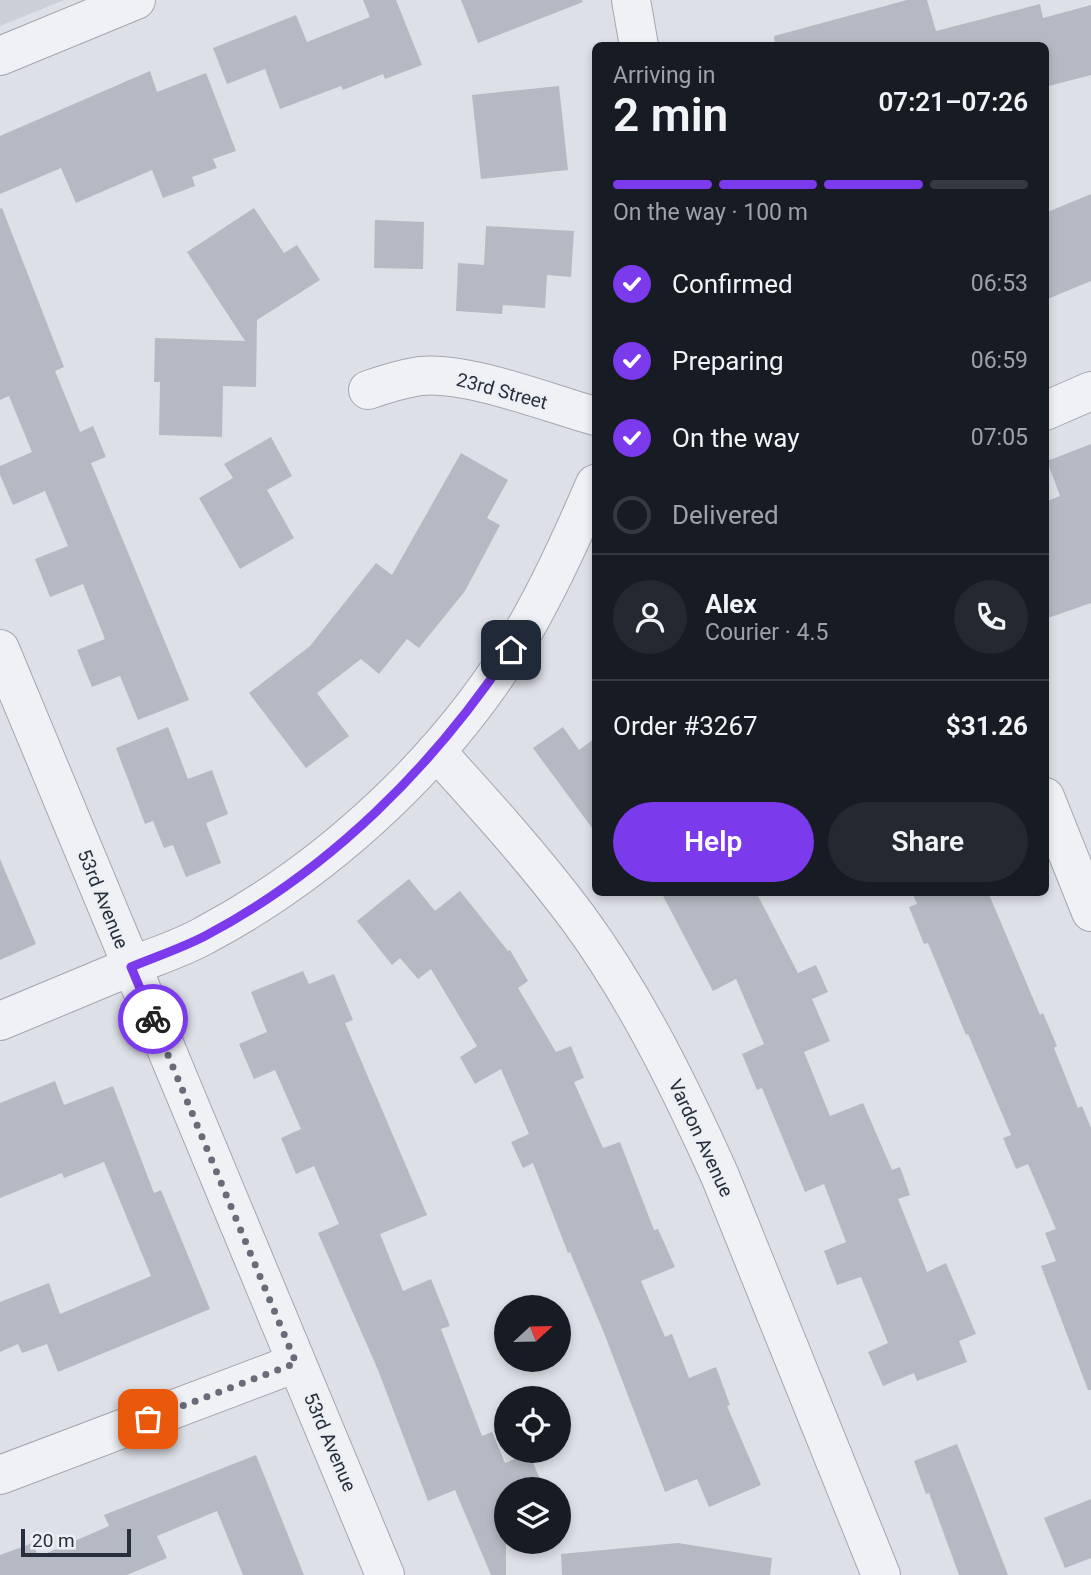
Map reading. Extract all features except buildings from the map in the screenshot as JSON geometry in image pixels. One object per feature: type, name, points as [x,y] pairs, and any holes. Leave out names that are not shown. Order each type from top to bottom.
[{"type":"street","points":[[0,56],[136,0]]},
{"type":"street","points":[[631,0],[638,42]]},
{"type":"street","name":"23rd Street","points":[[368,390],[422,376],[451,377],[592,415]]},
{"type":"street","points":[[1049,409],[1091,391]]},
{"type":"street","points":[[0,1021],[204,936],[268,898],[329,853],[366,821],[436,751],[483,692],[525,629],[560,564],[592,491]]},
{"type":"street","name":"53rd Avenue","points":[[0,649],[385,1575]]},
{"type":"street","name":"Vardon Avenue","points":[[436,751],[510,832],[571,910],[640,1014],[692,1114],[720,1176],[881,1575]]},
{"type":"street","points":[[1049,807],[1091,912]]},
{"type":"street","points":[[0,1475],[296,1363]]},
{"type":"shaded area","points":[[0,0],[64,0],[0,26]]},
{"type":"way so far","points":[[148,1419],[296,1363],[153,1019]]},
{"type":"route","points":[[153,1019],[131,967],[204,936],[268,898],[329,853],[385,804],[436,751],[483,692],[511,650]]}]
